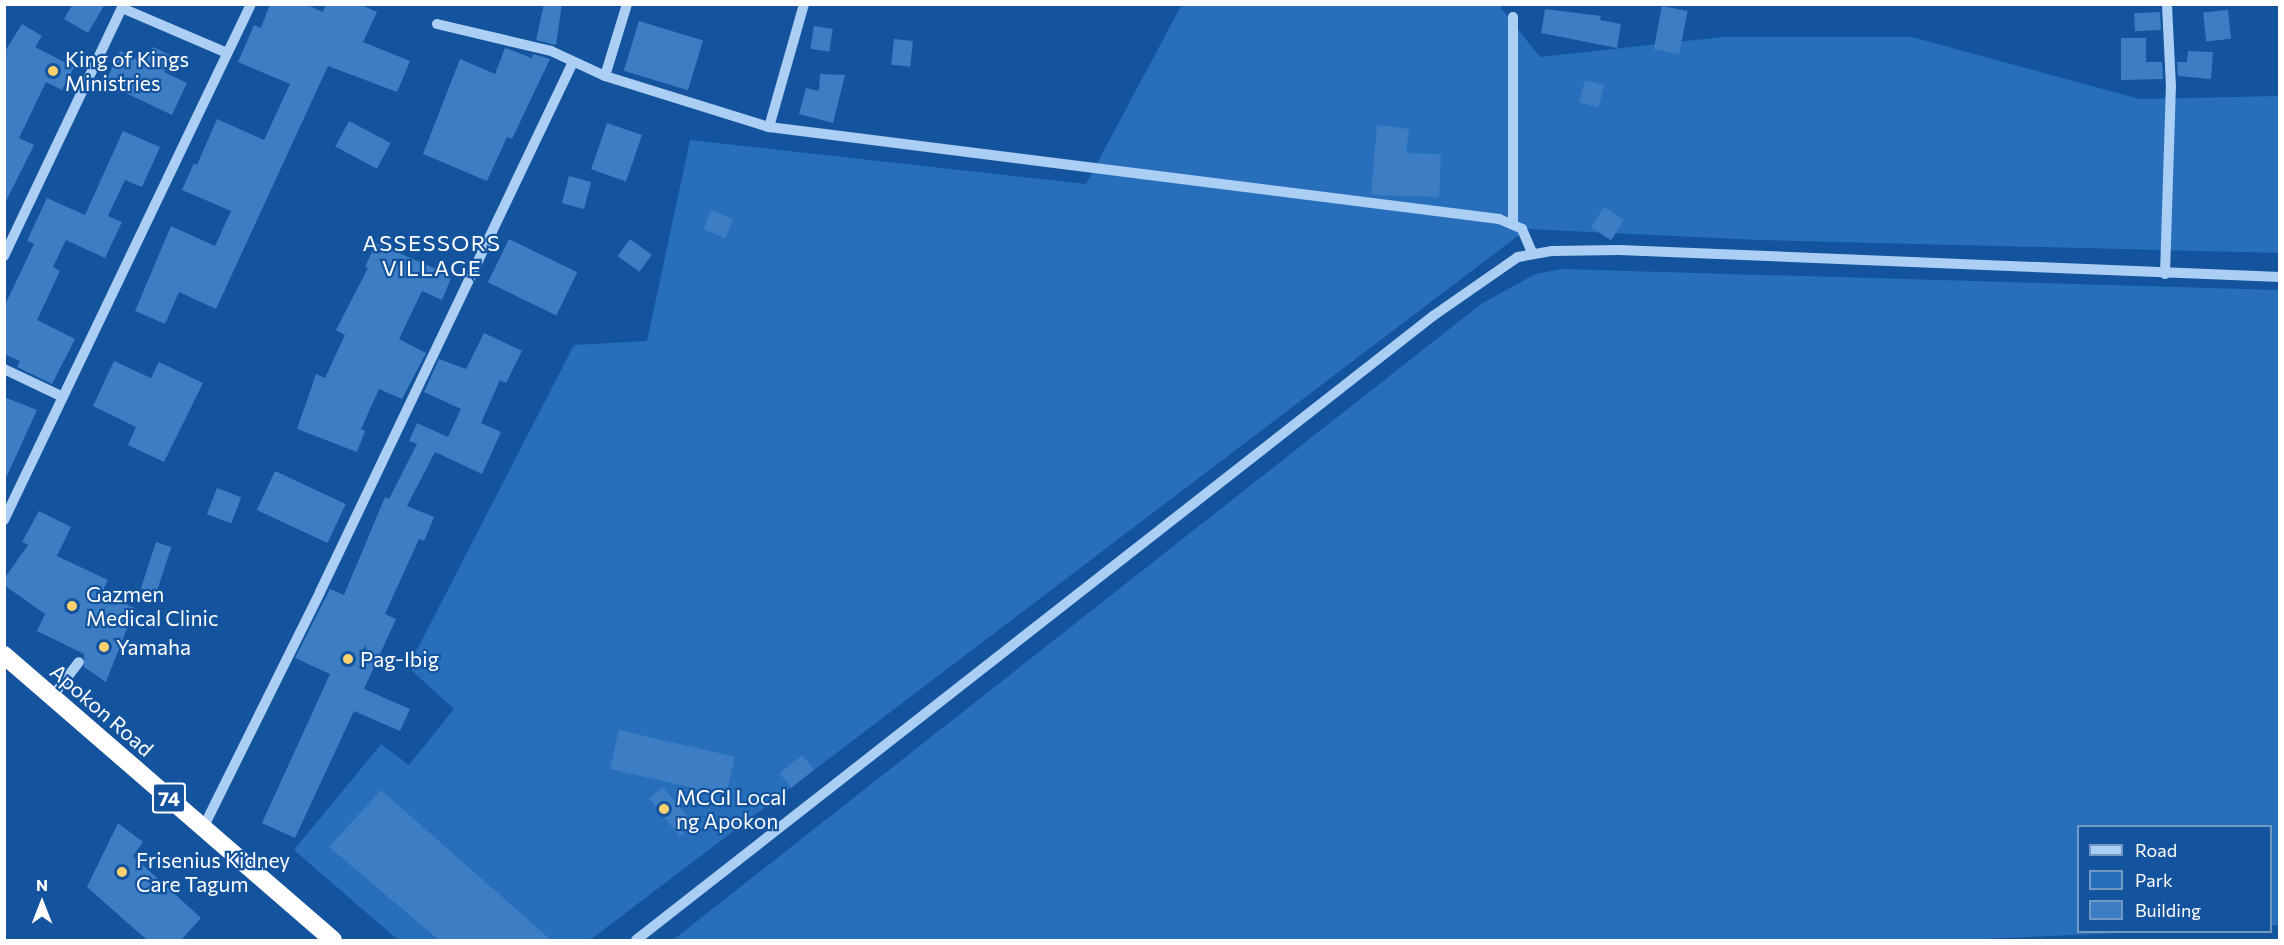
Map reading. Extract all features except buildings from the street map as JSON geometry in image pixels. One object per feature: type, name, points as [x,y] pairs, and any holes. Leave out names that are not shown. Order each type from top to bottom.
[{"type":"highway","name":"Apokon Road","points":[[4,655],[333,940]]},
{"type":"street","points":[[4,520],[251,4]]},
{"type":"street","points":[[605,76],[627,4]]},
{"type":"street","points":[[769,127],[804,4]]},
{"type":"street","points":[[2165,274],[2171,87],[2167,4]]},
{"type":"street","points":[[4,256],[122,8],[228,54]]},
{"type":"street","points":[[1513,17],[1513,222]]},
{"type":"street","points":[[437,24],[550,51],[605,76],[769,127],[1513,222],[1528,237],[1532,253]]},
{"type":"street","points":[[203,828],[325,582],[573,62]]},
{"type":"street","points":[[636,940],[1442,310],[1507,263],[1532,253],[1619,250],[2280,277]]},
{"type":"street","points":[[4,369],[63,398]]},
{"type":"street","points":[[52,697],[79,662]]},
{"type":"green space","points":[[1182,4],[1502,5],[1501,8],[1540,57],[1722,37],[1912,37],[2140,99],[2279,96],[2279,253],[1759,240],[1527,229],[590,940],[398,940],[294,850],[381,744],[409,765],[454,709],[408,667],[574,345],[647,341],[690,140],[1086,184]]},
{"type":"green space","points":[[1562,269],[2279,290],[2279,925],[2272,925],[2272,825],[2077,825],[2077,933],[2120,933],[1960,940],[673,940],[1481,304],[1535,274]]},
{"type":"place","name":"King of Kings Ministries","points":[[53,71]]},
{"type":"place","name":"Gazmen Medical Clinic","points":[[72,606]]},
{"type":"place","name":"Yamaha","points":[[104,647]]},
{"type":"place","name":"Pag-Ibig","points":[[348,659]]},
{"type":"place","name":"MCGI Local ng Apokon","points":[[664,809]]},
{"type":"place","name":"Frisenius Kidney Care Tagum","points":[[122,872]]},
{"type":"district","name":"ASSESSORS VILLAGE","points":[[432,254]]}]
